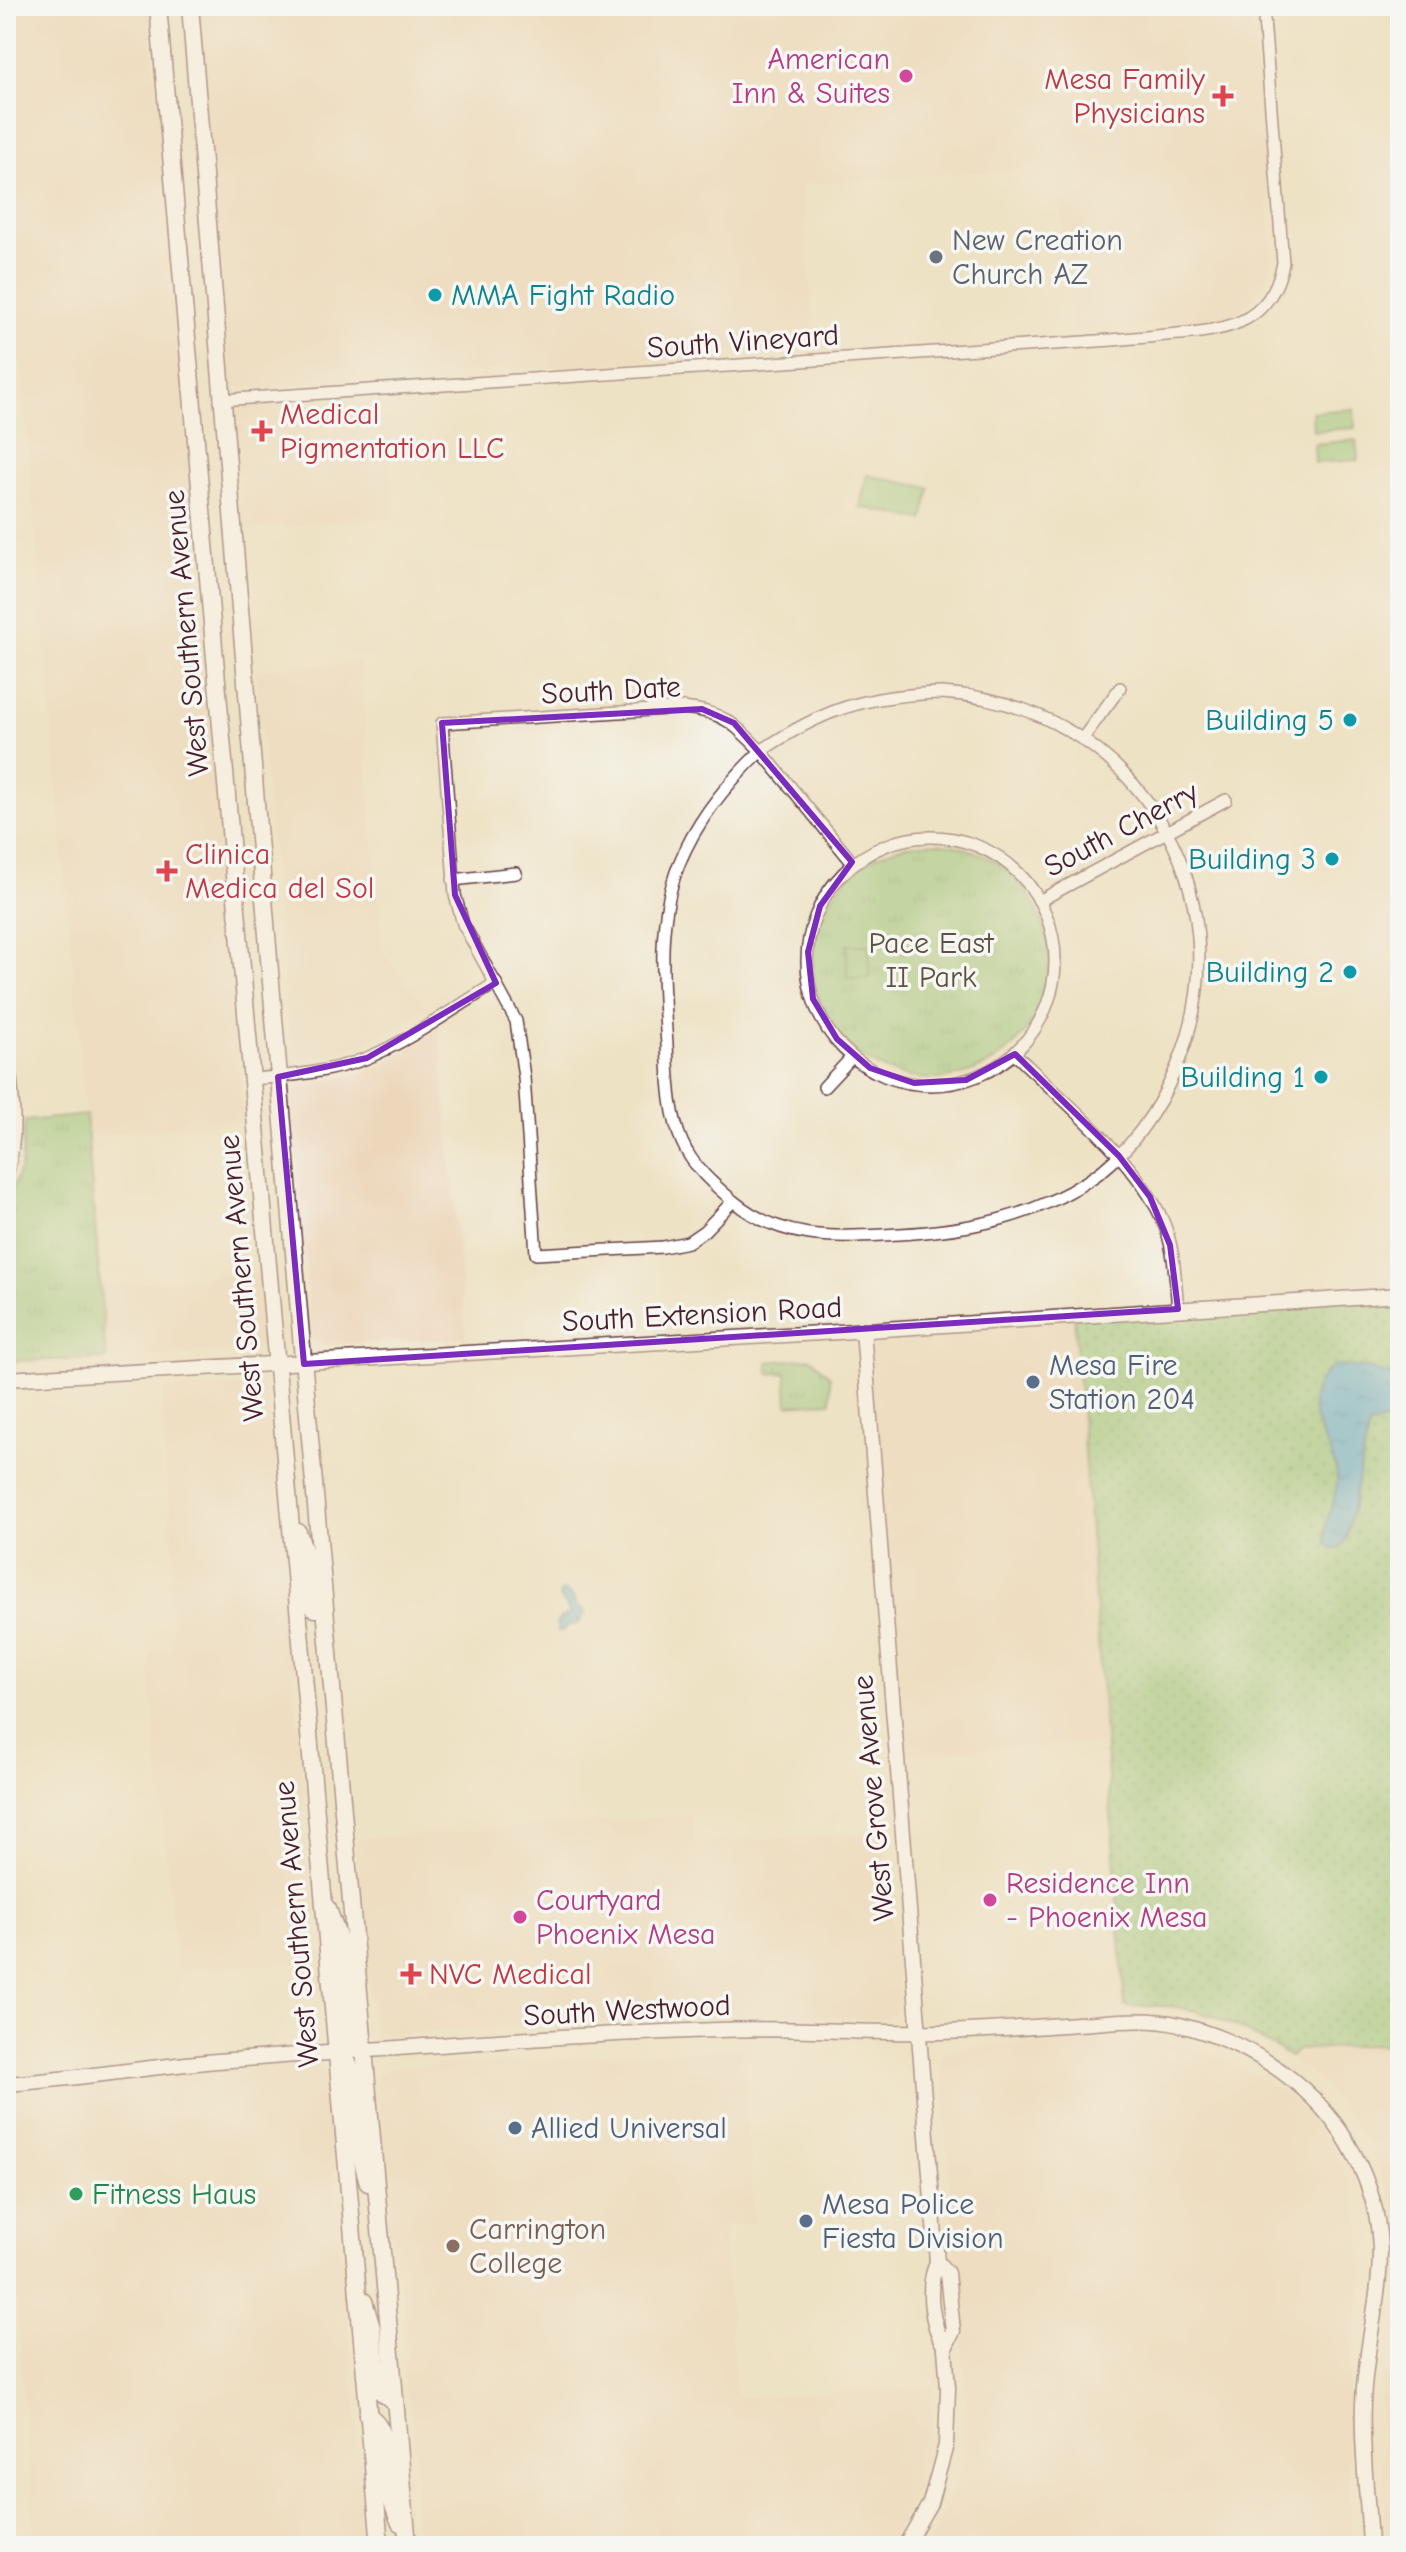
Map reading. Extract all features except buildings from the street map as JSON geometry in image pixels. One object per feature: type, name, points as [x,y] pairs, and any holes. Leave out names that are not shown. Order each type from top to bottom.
[{"type":"main road","name":"West Southern Avenue","points":[[158,6],[380,2546]]},
{"type":"main road","name":"West Southern Avenue","points":[[190,6],[278,1077],[408,2544]]},
{"type":"main road","points":[[288,1501],[305,1553],[309,1603],[315,1609],[325,1609]]},
{"type":"main road","points":[[312,1787],[340,1783]]},
{"type":"main road","points":[[322,1897],[339,1939],[348,2038],[362,2051]]},
{"type":"main road","points":[[335,2053],[349,2064],[351,2070],[359,2150],[365,2176],[375,2195]]},
{"type":"main road","points":[[354,2273],[372,2328],[379,2390],[394,2402]]},
{"type":"main road","points":[[367,2415],[375,2419],[382,2432],[389,2494],[408,2544]]},
{"type":"street","name":"South Vineyard","points":[[220,400],[1215,331],[1239,323],[1261,307],[1277,282],[1284,253],[1263,6]]},
{"type":"street","points":[[1083,738],[1120,688]]},
{"type":"street","points":[[910,694],[974,695],[1035,713],[1083,738],[1111,760],[1136,787],[1168,832],[1188,887],[1199,943],[1199,974],[1185,1048],[1171,1079],[1156,1107],[1119,1156],[1090,1180],[1023,1214],[987,1224],[926,1232],[835,1237],[801,1234],[751,1215],[709,1181],[693,1161],[682,1142],[670,1093],[661,967],[663,933],[678,865],[694,833],[730,781],[761,751],[815,717],[841,707],[910,694]]},
{"type":"street","name":"South Date","points":[[453,880],[442,723],[683,708],[702,709],[734,723],[761,751],[852,862]]},
{"type":"street","name":"South Cherry","points":[[1039,901],[1226,800]]},
{"type":"street","points":[[933,836],[954,839],[992,854],[1013,870],[1039,901],[1052,935],[1055,958],[1052,980],[1039,1021],[1029,1038],[1015,1054],[992,1069],[966,1080],[940,1084],[890,1079],[852,1057],[823,1020],[813,999],[808,952],[812,925],[829,889],[852,862],[889,843],[910,838],[933,836]]},
{"type":"street","points":[[516,873],[453,880],[463,924],[516,1021],[524,1077],[536,1254],[663,1247],[688,1242],[704,1231],[733,1201]]},
{"type":"street","points":[[252,1079],[307,1073],[367,1058],[496,983]]},
{"type":"street","points":[[6,1031],[11,1163],[6,1178]]},
{"type":"street","points":[[1015,1054],[1119,1156],[1150,1197],[1163,1220],[1175,1271],[1178,1309]]},
{"type":"street","points":[[824,1087],[852,1057]]},
{"type":"street","name":"South Extension Road","points":[[6,1379],[304,1364],[1400,1295]]},
{"type":"street","name":"West Grove Avenue","points":[[863,1330],[937,2262],[930,2278],[936,2332],[945,2348],[948,2388],[946,2445],[930,2503],[905,2546]]},
{"type":"street","name":"South Westwood","points":[[6,2084],[146,2067],[717,2030],[918,2032],[1157,2021],[1224,2040],[1284,2072],[1330,2116],[1361,2169],[1376,2214],[1381,2245],[1380,2283],[1363,2406],[1370,2546]]},
{"type":"highlighted area","points":[[702,709],[734,723],[852,862],[820,906],[808,952],[813,999],[837,1039],[870,1068],[914,1083],[966,1080],[1015,1054],[1119,1156],[1150,1197],[1170,1245],[1178,1309],[304,1364],[278,1077],[367,1058],[496,983],[455,895],[442,723]]},
{"type":"shaded area","points":[[6,6],[149,6],[244,1122],[87,1136],[17,324],[6,324]]},
{"type":"shaded area","points":[[197,6],[1251,6],[1272,255],[1270,269],[1264,285],[1253,300],[1223,319],[1071,330],[1057,167],[802,184],[815,348],[236,389],[229,379]]},
{"type":"shaded area","points":[[385,399],[395,518],[242,529],[235,411],[245,407]]},
{"type":"shaded area","points":[[360,663],[383,954],[427,1006],[394,1030],[365,1045],[346,1052],[299,1060],[290,1054],[256,669]]},
{"type":"shaded area","points":[[439,1027],[466,1338],[322,1345],[312,1339],[291,1096],[299,1086],[358,1074],[381,1064]]},
{"type":"shaded area","points":[[259,1271],[264,1330],[262,1343],[258,1347],[246,1351],[106,1359],[100,1286]]},
{"type":"shaded area","points":[[1074,1316],[1104,1743],[895,1753],[863,1330]]},
{"type":"shaded area","points":[[258,1385],[267,1393],[270,1402],[318,1961],[176,1970],[148,1651],[173,1650],[169,1578],[175,1577],[161,1410],[162,1389]]},
{"type":"shaded area","points":[[693,1815],[695,1843],[884,1832],[899,2000],[894,2014],[877,2019],[741,2013],[391,2034],[376,2030],[372,2022],[356,1839]]},
{"type":"shaded area","points":[[1125,2038],[1181,2043],[1213,2054],[1266,2081],[1290,2098],[1321,2132],[1335,2153],[1360,2217],[1364,2274],[1346,2408],[1352,2546],[927,2546],[952,2493],[962,2458],[967,2414],[940,2057],[955,2048]]},
{"type":"shaded area","points":[[1400,2043],[1400,2228],[1399,2216],[1366,2141],[1326,2088],[1291,2057],[1297,2050]]},
{"type":"shaded area","points":[[742,2048],[754,2223],[723,2226],[736,2398],[932,2387],[934,2412],[930,2446],[919,2486],[893,2537],[886,2546],[417,2546],[413,2506],[416,2476],[412,2414],[402,2378],[406,2355],[403,2299],[393,2268],[376,2082],[379,2074],[392,2067]]},
{"type":"shaded area","points":[[319,2066],[326,2073],[368,2546],[36,2546],[6,2185],[6,2093],[177,2071]]},
{"type":"shaded area","points":[[1400,2293],[1400,2546],[1386,2546],[1379,2397],[1392,2318]]},
{"type":"green space","points":[[1354,409],[1355,428],[1313,431],[1312,412]]},
{"type":"green space","points":[[1356,440],[1358,460],[1315,463],[1314,444]]},
{"type":"green space","points":[[867,475],[930,488],[923,520],[860,507]]},
{"type":"green space","name":"Pace East II Park","points":[[931,843],[976,852],[1014,878],[1040,916],[1049,961],[1040,1006],[1014,1044],[976,1070],[931,1079],[886,1070],[848,1044],[822,1006],[813,961],[822,916],[848,878],[886,852]]},
{"type":"green space","points":[[847,945],[869,945],[869,978],[847,978]]},
{"type":"green space","points":[[86,1115],[106,1359],[6,1361],[6,1204],[21,1167],[25,1121]]},
{"type":"green space","points":[[1400,1295],[1400,2043],[1297,2050],[1291,2057],[1236,2026],[1207,2014],[1176,2007],[1125,2006],[1074,1316]]},
{"type":"green space","points":[[811,1358],[830,1376],[831,1402],[788,1405],[786,1373],[769,1374],[768,1362]]},
{"type":"water","points":[[1333,1366],[1367,1368],[1400,1378],[1400,1422],[1386,1420],[1369,1426],[1346,1540],[1340,1547],[1332,1548],[1326,1544],[1326,1535],[1337,1482],[1330,1453],[1318,1425],[1314,1396],[1319,1381]]},
{"type":"water","points":[[565,1591],[573,1596],[585,1614],[577,1624],[558,1631],[556,1624],[562,1617],[571,1614],[559,1596]]},
{"type":"place","name":"American Inn & Suites","points":[[906,76]]},
{"type":"place","name":"Mesa Family Physicians","points":[[1223,96]]},
{"type":"place","name":"New Creation Church AZ","points":[[936,257]]},
{"type":"place","name":"MMA Fight Radio","points":[[435,295]]},
{"type":"place","name":"Medical Pigmentation LLC","points":[[262,431]]},
{"type":"place","name":"Building 5","points":[[1350,720]]},
{"type":"place","name":"Building 3","points":[[1332,859]]},
{"type":"place","name":"Clinica Medica del Sol","points":[[167,871]]},
{"type":"place","name":"Building 2","points":[[1350,972]]},
{"type":"place","name":"Building 1","points":[[1321,1077]]},
{"type":"place","name":"Mesa Fire Station 204","points":[[1033,1382]]},
{"type":"place","name":"Residence Inn - Phoenix Mesa","points":[[990,1900]]},
{"type":"place","name":"Courtyard Phoenix Mesa","points":[[520,1917]]},
{"type":"place","name":"NVC Medical","points":[[411,1974]]},
{"type":"place","name":"Allied Universal","points":[[515,2128]]},
{"type":"place","name":"Fitness Haus","points":[[76,2194]]},
{"type":"place","name":"Mesa Police Fiesta Division","points":[[806,2221]]},
{"type":"place","name":"Carrington College","points":[[453,2246]]}]
